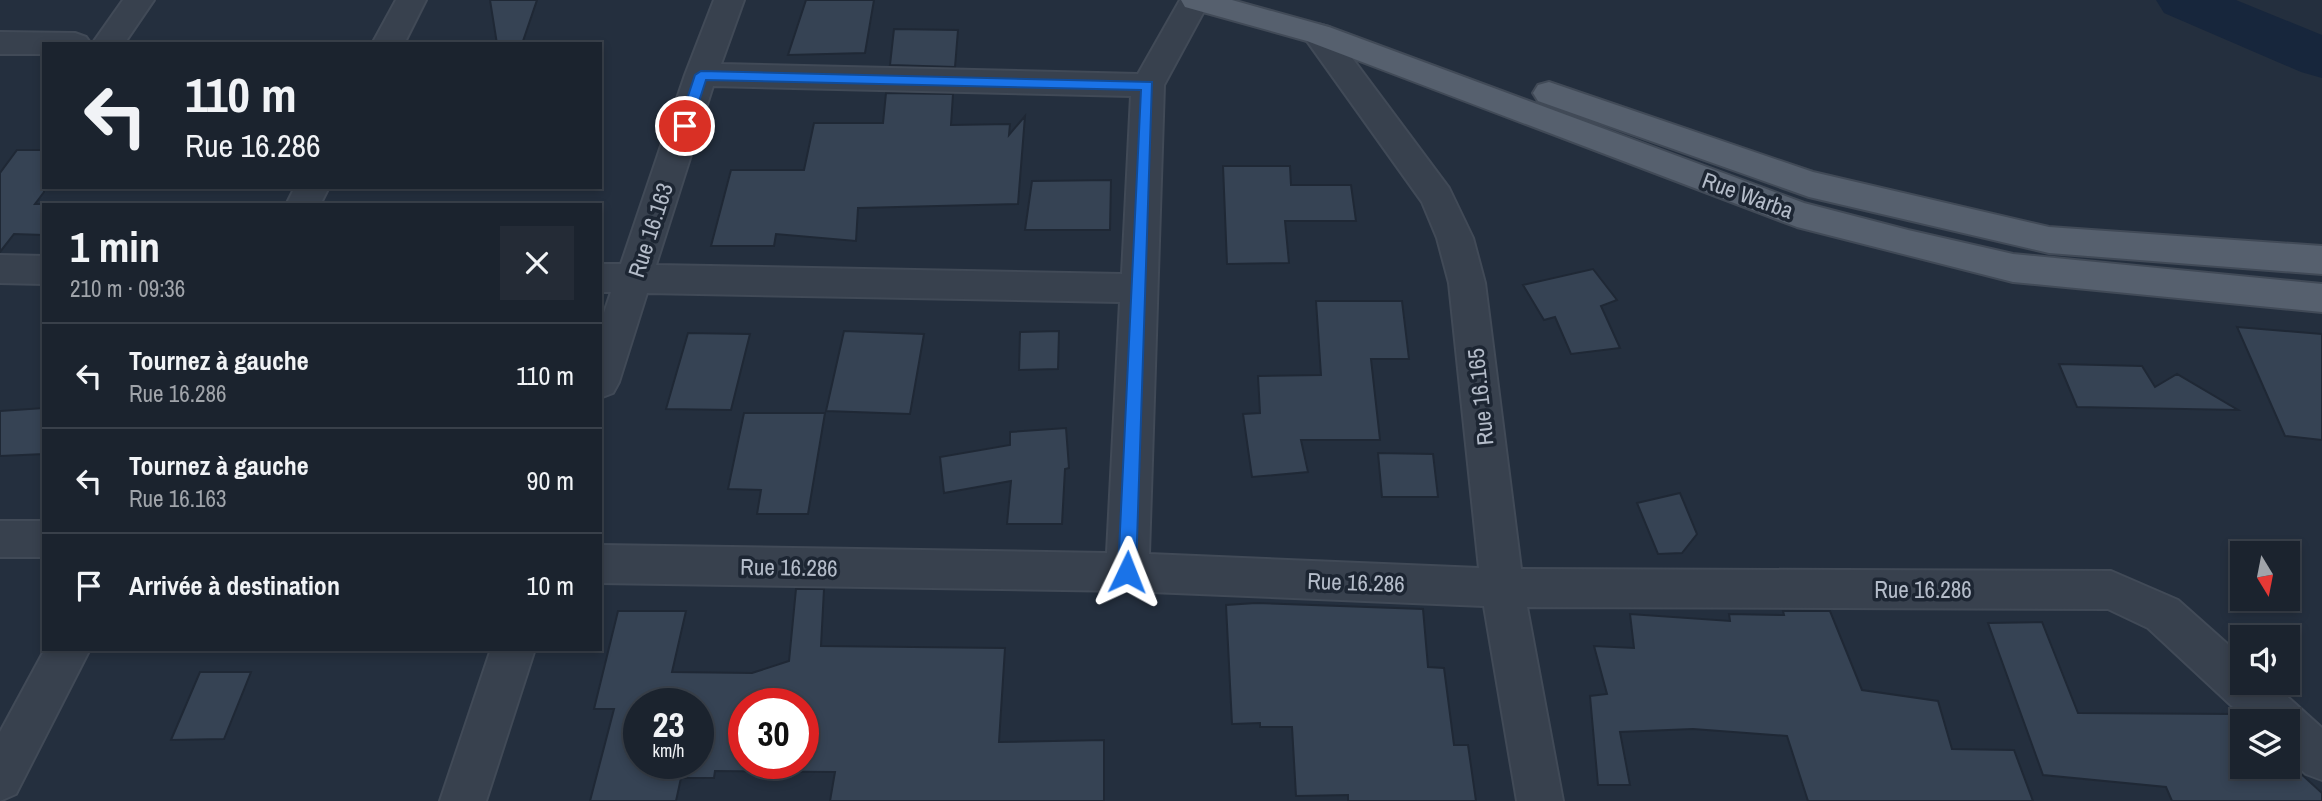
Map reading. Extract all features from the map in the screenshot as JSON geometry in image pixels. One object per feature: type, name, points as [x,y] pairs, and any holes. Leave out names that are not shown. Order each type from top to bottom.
[{"type":"main road","name":"Rue Warba","points":[[1196,0],[1318,34],[1797,214],[2013,268],[2322,298]]},
{"type":"main road","points":[[1290,0],[1328,10],[1553,94],[1809,184],[2049,240],[2322,260]]},
{"type":"street","points":[[109,42],[139,0]]},
{"type":"street","points":[[389,42],[411,0]]},
{"type":"street","name":"Rue 16.163","points":[[602,370],[617,278],[729,0]]},
{"type":"street","points":[[1127,572],[1148,85],[1196,0]]},
{"type":"street","name":"Rue 16.165","points":[[1318,34],[1437,197],[1455,238],[1467,283],[1502,588],[1540,801]]},
{"type":"street","points":[[0,43],[42,44]]},
{"type":"street","points":[[701,75],[1148,85]]},
{"type":"street","points":[[0,269],[42,270]]},
{"type":"street","points":[[617,278],[1139,288]]},
{"type":"street","points":[[0,539],[42,539]]},
{"type":"street","name":"Rue 16.286","points":[[602,564],[1127,572],[1502,588],[2111,590],[2163,614],[2268,709]]},
{"type":"street","points":[[0,778],[67,651]]},
{"type":"street","points":[[463,801],[512,651]]},
{"type":"street","points":[[2300,739],[2322,758]]},
{"type":"building","points":[[490,0],[537,0],[523,41],[497,42]]},
{"type":"building","points":[[806,0],[874,0],[865,53],[788,55]]},
{"type":"building","points":[[894,29],[958,30],[955,67],[890,65]]},
{"type":"building","points":[[886,93],[953,94],[951,125],[1010,124],[1009,135],[1025,116],[1018,204],[858,208],[856,241],[776,234],[774,246],[711,246],[731,170],[804,170],[814,123],[883,123]]},
{"type":"building","points":[[17,150],[42,150],[44,192],[35,204],[42,204],[42,235],[14,234],[0,252],[0,173]]},
{"type":"building","points":[[1223,166],[1290,166],[1291,185],[1351,185],[1356,221],[1285,221],[1289,263],[1227,264]]},
{"type":"building","points":[[1111,180],[1110,230],[1025,230],[1032,181]]},
{"type":"building","points":[[1593,269],[1617,300],[1601,306],[1620,348],[1571,354],[1555,317],[1544,320],[1523,285]]},
{"type":"building","points":[[1316,301],[1402,301],[1409,359],[1371,359],[1380,440],[1301,440],[1308,472],[1252,477],[1243,414],[1260,413],[1258,376],[1321,375]]},
{"type":"building","points":[[2237,327],[2322,334],[2322,440],[2285,436]]},
{"type":"building","points":[[844,331],[924,334],[910,414],[826,411]]},
{"type":"building","points":[[1059,331],[1058,369],[1019,370],[1020,332]]},
{"type":"building","points":[[688,333],[750,334],[731,410],[666,409]]},
{"type":"building","points":[[2059,364],[2142,366],[2155,387],[2177,374],[2238,410],[2077,407]]},
{"type":"building","points":[[42,408],[42,454],[0,456],[0,411]]},
{"type":"building","points":[[744,413],[825,413],[808,514],[757,514],[761,490],[728,489]]},
{"type":"building","points":[[1066,428],[1069,468],[1065,469],[1062,524],[1007,524],[1011,481],[944,493],[940,457],[1010,445],[1010,432]]},
{"type":"building","points":[[1378,453],[1433,454],[1438,497],[1382,497]]},
{"type":"building","points":[[1680,493],[1697,534],[1682,553],[1658,554],[1637,503]]},
{"type":"building","points":[[796,589],[824,589],[821,646],[1005,648],[999,742],[1104,740],[1104,801],[830,801],[835,772],[819,772],[819,688],[728,688],[728,771],[715,771],[714,778],[714,688],[623,688],[623,779],[681,779],[676,801],[590,801],[614,709],[594,709],[618,611],[686,611],[672,672],[752,673],[789,661]]},
{"type":"building","points":[[1256,603],[1423,609],[1428,667],[1444,668],[1454,745],[1468,745],[1476,801],[1348,801],[1348,795],[1296,796],[1292,727],[1260,727],[1260,723],[1232,724],[1226,605]]},
{"type":"building","points":[[1783,611],[1830,611],[1862,690],[1938,701],[1952,749],[2014,750],[2033,801],[1808,801],[1787,736],[1693,729],[1620,732],[1630,785],[1598,785],[1590,696],[1607,694],[1594,646],[1634,648],[1630,614],[1730,621],[1729,614],[1784,615]]},
{"type":"building","points":[[2042,622],[2078,713],[2230,714],[2230,779],[2300,779],[2300,773],[2322,793],[2322,801],[2172,801],[2166,787],[2043,775],[1988,623]]},
{"type":"building","points":[[200,672],[251,672],[224,739],[171,740]]},
{"type":"waterway","points":[[2184,0],[2322,58]]},
{"type":"route","points":[[685,126],[701,75],[1148,85],[1127,572]]}]
